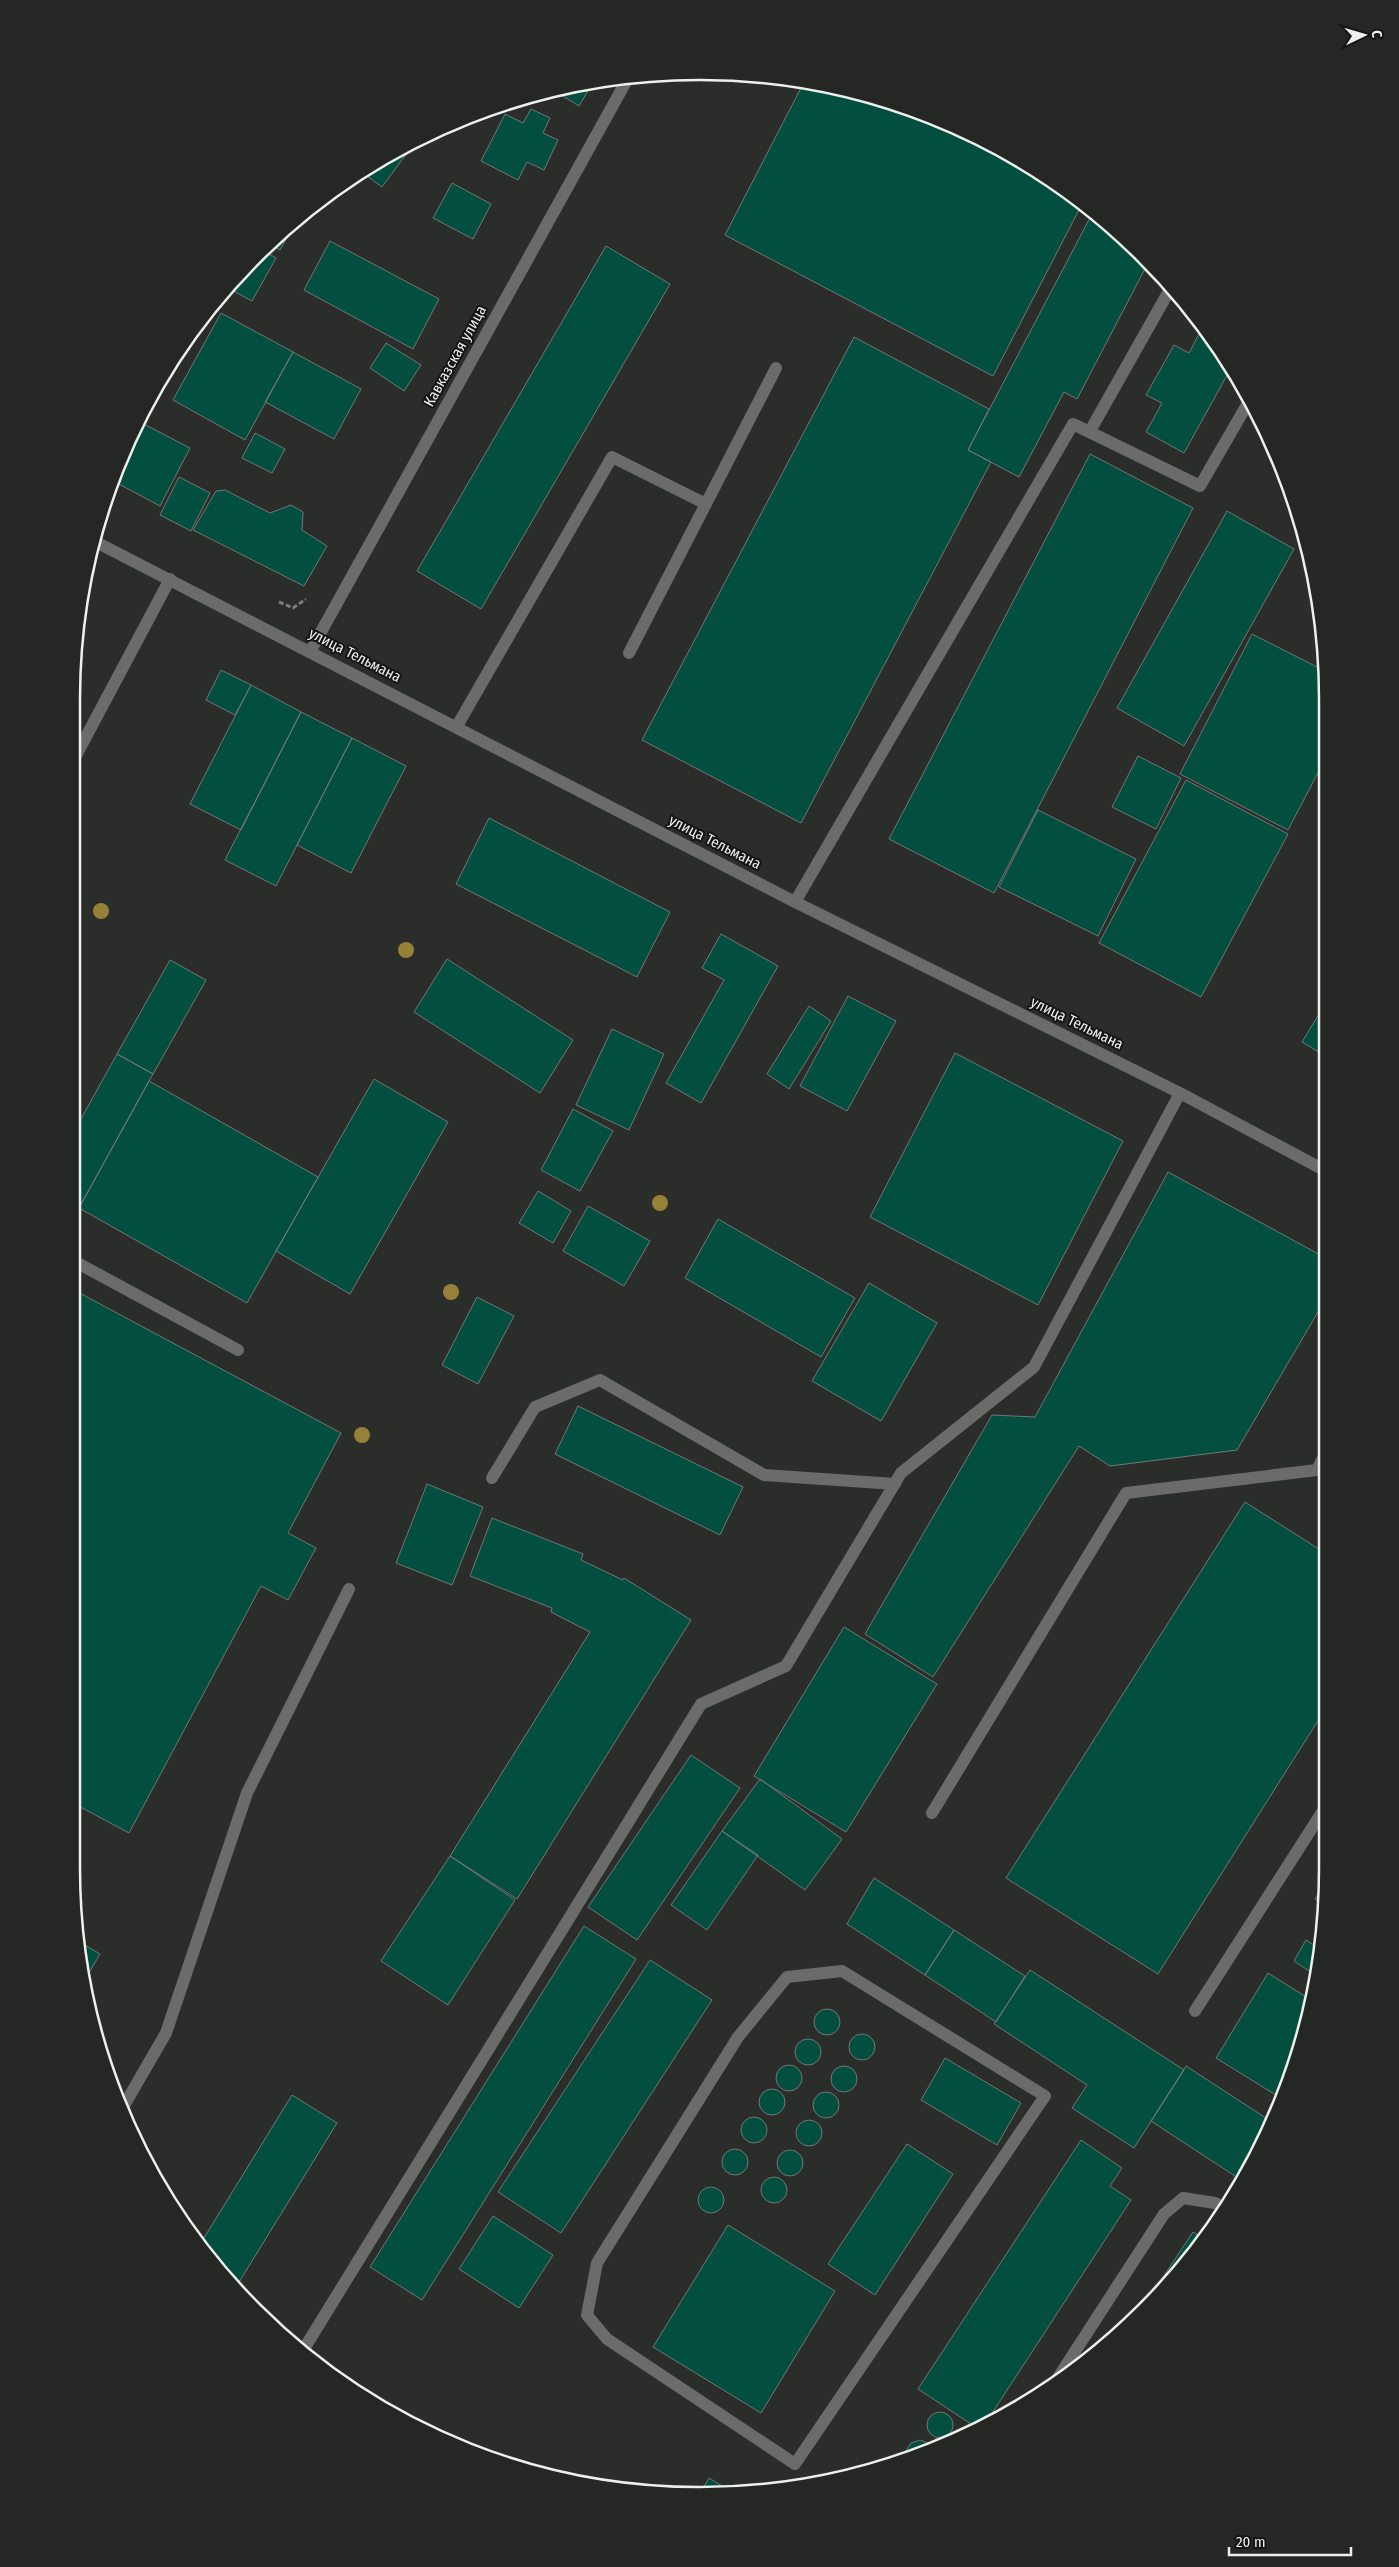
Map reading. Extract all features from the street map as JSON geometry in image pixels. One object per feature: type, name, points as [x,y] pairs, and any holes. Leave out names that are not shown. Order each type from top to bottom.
[{"type":"street","name":"Кавказская улица","points":[[311,650],[624,84]]},
{"type":"street","points":[[1090,431],[1167,293]]},
{"type":"street","points":[[629,652],[776,368]]},
{"type":"street","points":[[795,902],[1073,424],[1200,486],[1245,408]]},
{"type":"street","points":[[457,726],[612,457],[706,504]]},
{"type":"street","name":"улица Тельмана","points":[[100,544],[311,650],[795,902],[1180,1093],[1319,1167]]},
{"type":"street","points":[[80,748],[170,579]]},
{"type":"street","points":[[306,2346],[702,1704],[786,1666],[901,1473],[1034,1367],[1180,1093]]},
{"type":"street","points":[[80,1264],[238,1350]]},
{"type":"street","points":[[492,1478],[535,1407],[600,1380],[764,1475],[895,1484]]},
{"type":"street","points":[[932,1813],[1126,1493],[1317,1470],[1319,1466]]},
{"type":"street","points":[[126,2102],[166,2033],[246,1793],[349,1589]]},
{"type":"street","points":[[1195,2011],[1319,1817]]},
{"type":"street","points":[[842,1971],[1045,2096],[795,2464],[607,2339],[587,2316],[597,2263],[738,2037],[787,1977],[842,1971]]},
{"type":"street","points":[[1064,2368],[1164,2214],[1183,2198],[1215,2203],[1219,2206]]},
{"type":"path","points":[[275,600],[293,608],[307,598]]},
{"type":"building","points":[[801,89],[860,101],[937,127],[1009,163],[1044,184],[1079,210],[993,376],[725,235]]},
{"type":"building","points":[[588,90],[579,106],[562,96]]},
{"type":"building","points":[[531,109],[550,118],[543,133],[558,140],[544,170],[527,162],[518,180],[481,161],[505,114],[523,123]]},
{"type":"building","points":[[406,155],[382,187],[368,176]]},
{"type":"building","points":[[452,183],[491,204],[473,239],[433,218]]},
{"type":"building","points":[[1090,219],[1145,269],[1077,399],[1064,392],[1019,477],[968,450]]},
{"type":"building","points":[[287,238],[280,250],[276,247]]},
{"type":"building","points":[[330,241],[439,299],[413,349],[304,290]]},
{"type":"building","points":[[606,246],[670,284],[481,609],[417,571]]},
{"type":"building","points":[[269,254],[276,258],[252,301],[234,291]]},
{"type":"building","points":[[221,313],[293,352],[245,440],[173,400]]},
{"type":"building","points":[[1199,333],[1227,375],[1184,453],[1146,432],[1162,403],[1146,395],[1174,345],[1189,353]]},
{"type":"building","points":[[854,337],[989,409],[968,450],[991,462],[801,823],[642,740]]},
{"type":"building","points":[[386,343],[421,365],[404,391],[370,368]]},
{"type":"building","points":[[293,352],[361,389],[334,439],[265,402]]},
{"type":"building","points":[[145,424],[190,448],[160,506],[119,484]]},
{"type":"building","points":[[255,433],[285,449],[272,473],[242,458]]},
{"type":"building","points":[[1090,454],[1193,508],[994,893],[889,839]]},
{"type":"building","points":[[179,477],[210,493],[191,531],[160,515]]},
{"type":"building","points":[[225,490],[270,513],[291,505],[303,512],[302,530],[327,546],[304,586],[193,530],[216,491]]},
{"type":"building","points":[[1227,511],[1294,549],[1184,746],[1117,708]]},
{"type":"building","points":[[1252,634],[1318,668],[1319,771],[1288,830],[1180,774]]},
{"type":"building","points":[[221,670],[251,685],[235,715],[206,700]]},
{"type":"building","points":[[251,685],[301,712],[241,830],[190,804]]},
{"type":"building","points":[[301,712],[352,738],[276,886],[225,860]]},
{"type":"building","points":[[352,738],[406,766],[351,873],[297,845]]},
{"type":"building","points":[[1138,756],[1181,778],[1156,829],[1112,807]]},
{"type":"building","points":[[1186,780],[1288,834],[1201,997],[1099,943]]},
{"type":"building","points":[[1038,810],[1136,859],[1098,936],[999,887]]},
{"type":"building","points":[[489,818],[670,912],[637,977],[456,884]]},
{"type":"building","points":[[721,934],[778,966],[701,1103],[666,1083],[724,980],[702,968]]},
{"type":"building","points":[[447,959],[573,1040],[540,1093],[414,1012]]},
{"type":"building","points":[[170,960],[206,980],[153,1074],[117,1054]]},
{"type":"building","points":[[848,996],[896,1021],[847,1111],[800,1086]]},
{"type":"building","points":[[809,1006],[831,1021],[789,1089],[767,1074]]},
{"type":"building","points":[[1319,1014],[1319,1052],[1302,1042]]},
{"type":"building","points":[[612,1029],[664,1054],[629,1130],[576,1105]]},
{"type":"building","points":[[955,1053],[1123,1141],[1038,1305],[870,1217]]},
{"type":"building","points":[[117,1054],[153,1074],[80,1206],[80,1121]]},
{"type":"building","points":[[374,1079],[448,1122],[350,1294],[276,1251]]},
{"type":"building","points":[[149,1081],[318,1177],[247,1303],[80,1209]]},
{"type":"building","points":[[573,1109],[613,1131],[580,1191],[541,1170]]},
{"type":"building","points":[[1168,1172],[1319,1254],[1319,1310],[1237,1450],[1110,1466],[1079,1446],[933,1677],[865,1634],[992,1415],[1035,1417]]},
{"type":"building","points":[[538,1191],[571,1211],[553,1243],[519,1223]]},
{"type":"building","points":[[588,1206],[650,1241],[624,1286],[563,1251]]},
{"type":"building","points":[[718,1219],[855,1298],[821,1357],[685,1278]]},
{"type":"building","points":[[869,1283],[937,1323],[881,1421],[812,1381]]},
{"type":"building","points":[[80,1293],[341,1433],[288,1533],[316,1548],[288,1600],[261,1586],[129,1833],[80,1807]]},
{"type":"building","points":[[477,1297],[514,1316],[478,1384],[442,1365]]},
{"type":"building","points":[[578,1406],[743,1487],[720,1535],[555,1454]]},
{"type":"building","points":[[427,1484],[483,1507],[452,1585],[396,1563]]},
{"type":"building","points":[[1245,1502],[1319,1549],[1319,1719],[1158,1974],[1006,1878]]},
{"type":"building","points":[[492,1518],[583,1554],[581,1560],[623,1580],[624,1578],[691,1620],[517,1899],[450,1856],[590,1632],[551,1612],[552,1608],[470,1576]]},
{"type":"building","points":[[844,1627],[937,1684],[846,1832],[754,1776]]},
{"type":"building","points":[[691,1755],[740,1788],[637,1940],[588,1907]]},
{"type":"building","points":[[760,1779],[842,1839],[805,1890],[722,1831]]},
{"type":"building","points":[[722,1831],[758,1855],[707,1930],[671,1905]]},
{"type":"building","points":[[450,1856],[515,1900],[448,2005],[381,1961]]},
{"type":"building","points":[[874,1878],[954,1930],[925,1975],[847,1924]]},
{"type":"building","points":[[584,1926],[636,1959],[422,2300],[370,2267]]},
{"type":"building","points":[[954,1930],[1025,1976],[996,2022],[925,1975]]},
{"type":"building","points":[[1306,1940],[1314,1945],[1310,1972],[1294,1961]]},
{"type":"building","points":[[85,1945],[100,1954],[89,1972]]},
{"type":"building","points":[[650,1960],[712,2000],[561,2233],[498,2192]]},
{"type":"building","points":[[1030,1970],[1184,2070],[1134,2148],[1072,2108],[1087,2085],[994,2024]]},
{"type":"building","points":[[1268,1973],[1305,1996],[1298,2028],[1276,2095],[1216,2058]]},
{"type":"building","points":[[827,2009],[836,2013],[840,2022],[836,2031],[827,2035],[818,2031],[814,2022],[818,2013]]},
{"type":"building","points":[[862,2034],[871,2038],[875,2047],[871,2056],[862,2060],[853,2056],[849,2047],[853,2038]]},
{"type":"building","points":[[808,2039],[817,2043],[821,2052],[817,2061],[808,2065],[799,2061],[795,2052],[799,2043]]},
{"type":"building","points":[[945,2058],[1021,2103],[997,2145],[921,2100]]},
{"type":"building","points":[[789,2065],[798,2069],[802,2078],[798,2087],[789,2091],[780,2087],[776,2078],[780,2069]]},
{"type":"building","points":[[844,2066],[853,2070],[857,2079],[853,2088],[844,2092],[835,2088],[831,2079],[835,2070]]},
{"type":"building","points":[[1186,2066],[1266,2118],[1236,2177],[1151,2121]]},
{"type":"building","points":[[772,2089],[781,2093],[785,2102],[781,2111],[772,2115],[763,2111],[759,2102],[763,2093]]},
{"type":"building","points":[[826,2092],[835,2096],[839,2105],[835,2114],[826,2118],[817,2114],[813,2105],[817,2096]]},
{"type":"building","points":[[292,2095],[337,2123],[239,2282],[203,2239]]},
{"type":"building","points":[[754,2117],[763,2121],[767,2130],[763,2139],[754,2143],[745,2139],[741,2130],[745,2121]]},
{"type":"building","points":[[809,2120],[818,2124],[822,2133],[818,2142],[809,2146],[800,2142],[796,2133],[800,2124]]},
{"type":"building","points":[[1081,2140],[1122,2168],[1110,2186],[1131,2200],[992,2413],[971,2424],[918,2389]]},
{"type":"building","points":[[907,2144],[953,2174],[875,2295],[828,2264]]},
{"type":"building","points":[[735,2149],[744,2153],[748,2162],[744,2171],[735,2175],[726,2171],[722,2162],[726,2153]]},
{"type":"building","points":[[790,2150],[799,2154],[803,2163],[799,2172],[790,2176],[781,2172],[777,2163],[781,2154]]},
{"type":"building","points":[[774,2177],[783,2181],[787,2190],[783,2199],[774,2203],[765,2199],[761,2190],[765,2181]]},
{"type":"building","points":[[711,2187],[720,2191],[724,2200],[720,2209],[711,2213],[702,2209],[698,2200],[702,2191]]},
{"type":"building","points":[[493,2216],[553,2255],[519,2308],[459,2269]]},
{"type":"building","points":[[728,2225],[835,2291],[761,2413],[653,2347]]},
{"type":"building","points":[[1193,2232],[1198,2235],[1191,2245],[1160,2282]]},
{"type":"building","points":[[935,2413],[945,2413],[952,2420],[952,2430],[942,2438],[935,2437],[928,2430],[928,2420]]},
{"type":"building","points":[[920,2440],[928,2443],[907,2451],[911,2443]]},
{"type":"building","points":[[709,2478],[723,2486],[704,2487]]}]
